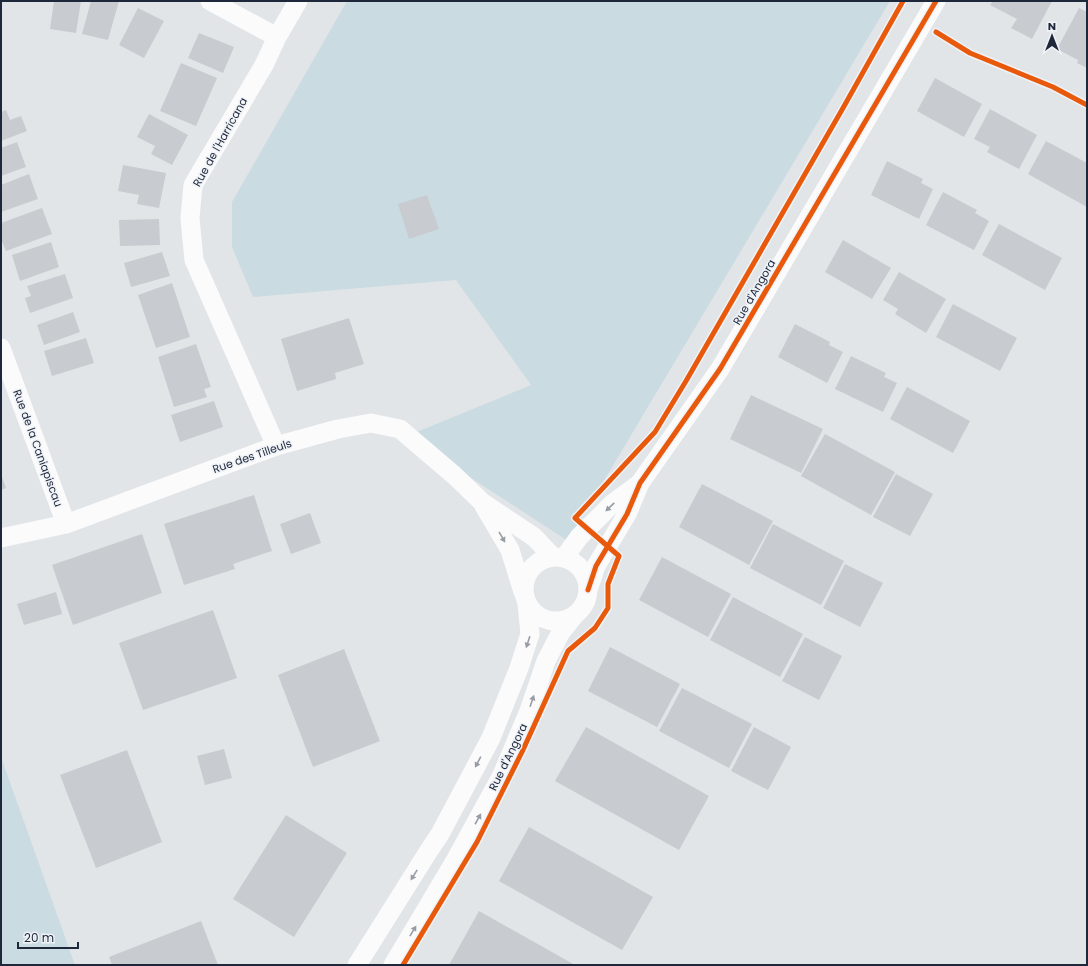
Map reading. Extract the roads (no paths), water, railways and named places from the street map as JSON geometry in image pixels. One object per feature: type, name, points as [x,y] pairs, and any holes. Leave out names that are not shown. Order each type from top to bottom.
[{"type":"street","points":[[210,1],[277,37]]},
{"type":"street","name":"Rue de l'Harricana","points":[[276,446],[194,260],[190,218],[193,186],[264,65],[277,37],[298,1]]},
{"type":"street","name":"Rue d'Angora","points":[[588,590],[596,566],[627,514],[640,483],[720,370],[936,1]]},
{"type":"street","name":"Rue de la Caniapiscau","points":[[1,348],[66,524]]},
{"type":"street","name":"Rue des Tilleuls","points":[[1,538],[66,524],[276,446],[338,429],[371,423],[400,430],[455,476],[483,503],[534,537],[559,557]]},
{"type":"street","name":"Rue d'Angora","points":[[559,557],[612,504],[640,483]]},
{"type":"street","name":"Rue des Tilleuls","points":[[483,503],[510,550],[525,599]]},
{"type":"street","points":[[358,965],[440,834],[491,738],[519,668],[530,634],[525,599],[524,583],[527,574],[534,565],[543,560],[559,557],[574,562],[582,570],[586,579],[588,590],[586,600],[580,610],[563,620],[552,621],[542,618],[533,612],[525,599]]},
{"type":"street","name":"Rue d'Angora","points":[[394,965],[456,859],[502,775],[529,711],[546,661],[561,632],[572,616]]}]
